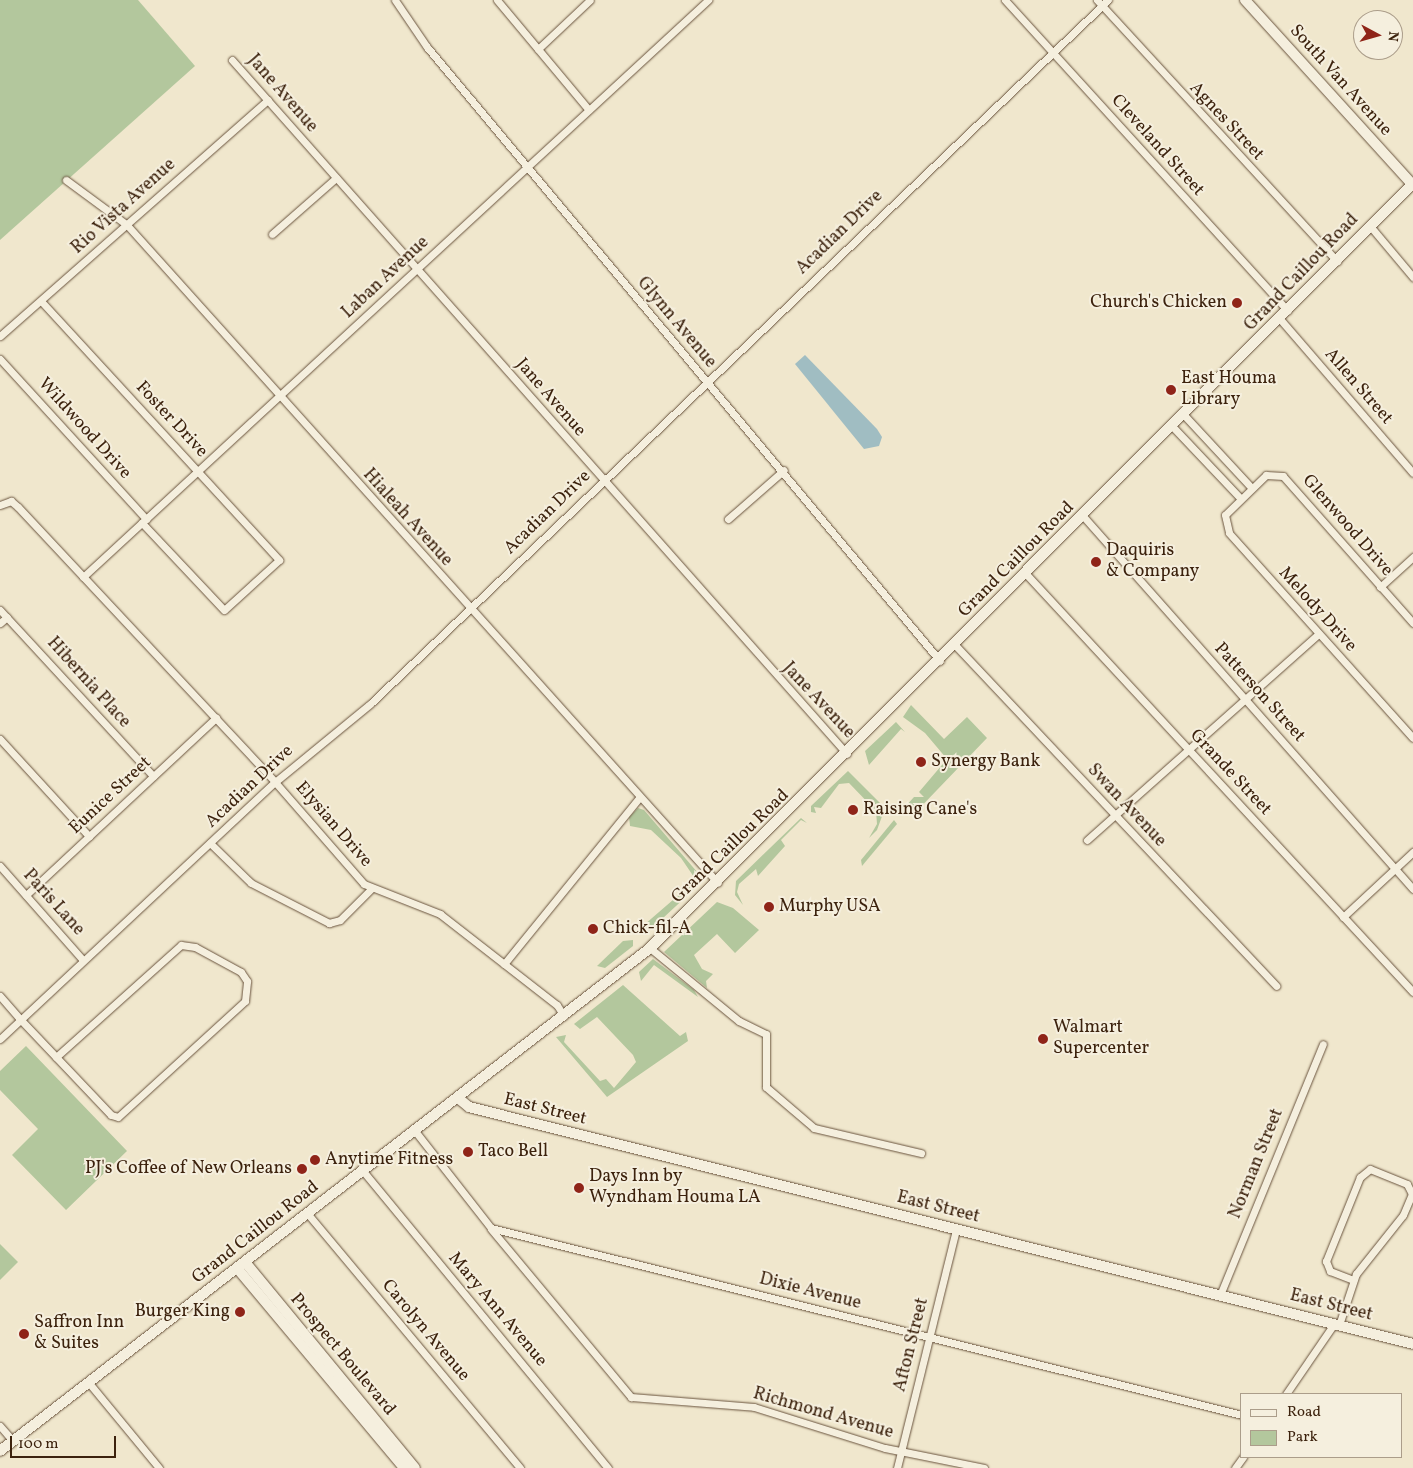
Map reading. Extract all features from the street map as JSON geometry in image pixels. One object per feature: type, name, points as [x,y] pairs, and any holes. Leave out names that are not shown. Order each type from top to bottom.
[{"type":"main road","name":"South Van Avenue","points":[[1245,0],[1413,184]]},
{"type":"main road","name":"Grand Caillou Road","points":[[0,1452],[650,948],[718,884],[1027,575],[1083,516],[1280,320],[1413,184]]},
{"type":"main road","name":"East Street","points":[[458,1098],[469,1107],[1413,1344]]},
{"type":"main road","name":"Prospect Boulevard","points":[[241,1265],[404,1468]]},
{"type":"main road","name":"Prospect Boulevard","points":[[241,1265],[415,1468]]},
{"type":"street","name":"Glynn Avenue","points":[[395,0],[427,47],[707,383],[784,470],[940,661]]},
{"type":"street","points":[[497,0],[589,110]]},
{"type":"street","points":[[538,49],[590,0]]},
{"type":"street","name":"Laban Avenue","points":[[83,577],[708,0]]},
{"type":"street","name":"Cleveland Street","points":[[1005,0],[1288,311]]},
{"type":"street","name":"Acadian Drive","points":[[0,1039],[276,782],[370,704],[1052,53],[1099,3],[1108,0]]},
{"type":"street","name":"Agnes Street","points":[[1099,3],[1337,261]]},
{"type":"street","name":"Jane Avenue","points":[[232,60],[603,482],[847,754]]},
{"type":"street","name":"Rio Vista Avenue","points":[[0,336],[268,100]]},
{"type":"street","points":[[272,234],[336,178]]},
{"type":"street","name":"Hialeah Avenue","points":[[66,180],[127,225],[469,610],[718,884]]},
{"type":"street","points":[[1370,226],[1413,277]]},
{"type":"street","name":"Foster Drive","points":[[41,301],[279,560],[224,610]]},
{"type":"street","name":"Allen Street","points":[[1280,320],[1413,473]]},
{"type":"street","name":"Wildwood Drive","points":[[0,360],[224,610]]},
{"type":"street","points":[[1184,415],[1251,487]]},
{"type":"street","points":[[1172,426],[1240,498]]},
{"type":"street","points":[[728,519],[784,470]]},
{"type":"street","name":"Glenwood Drive","points":[[1240,498],[1266,475],[1283,476],[1413,623]]},
{"type":"street","name":"Melody Drive","points":[[1240,498],[1225,515],[1224,526],[1318,634],[1413,738]]},
{"type":"street","name":"Elysian Drive","points":[[0,505],[9,501],[83,577],[276,782],[370,889],[433,910],[557,1005],[564,1016]]},
{"type":"street","name":"Patterson Street","points":[[1083,516],[1413,889]]},
{"type":"street","points":[[1380,587],[1413,558]]},
{"type":"street","name":"Grande Street","points":[[1027,575],[1413,992]]},
{"type":"street","name":"Hibernia Place","points":[[0,610],[153,776]]},
{"type":"street","points":[[0,623],[7,617]]},
{"type":"street","points":[[1087,840],[1116,818],[1188,750],[1318,634]]},
{"type":"street","name":"Swan Avenue","points":[[956,646],[1276,986]]},
{"type":"street","name":"Eunice Street","points":[[26,895],[216,718]]},
{"type":"street","points":[[0,739],[89,836]]},
{"type":"street","points":[[504,964],[639,798]]},
{"type":"street","points":[[210,843],[251,883],[328,922],[340,920],[370,889]]},
{"type":"street","points":[[1343,917],[1413,852]]},
{"type":"street","name":"Paris Lane","points":[[0,866],[84,960]]},
{"type":"street","points":[[0,996],[20,1019],[56,1057],[111,1115],[123,1114],[245,1001],[249,990],[244,974],[195,947],[181,945],[56,1057]]},
{"type":"street","points":[[650,948],[739,1021],[766,1034],[766,1088],[814,1128],[921,1153]]},
{"type":"street","name":"Norman Street","points":[[1220,1295],[1323,1044]]},
{"type":"street","points":[[415,1131],[491,1228]]},
{"type":"street","points":[[1287,1393],[1336,1324],[1353,1280],[1403,1214],[1412,1194],[1407,1184],[1370,1169],[1360,1177],[1326,1261],[1330,1271],[1353,1280]]},
{"type":"street","name":"Mary Ann Avenue","points":[[363,1171],[608,1468]]},
{"type":"street","name":"Carolyn Avenue","points":[[307,1213],[520,1468]]},
{"type":"street","name":"Dixie Avenue","points":[[491,1228],[1240,1414]]},
{"type":"street","name":"Richmond Avenue","points":[[491,1228],[631,1397],[754,1407],[901,1452],[984,1468]]},
{"type":"street","name":"Afton Street","points":[[897,1468],[956,1230]]},
{"type":"street","points":[[89,1382],[159,1468]]},
{"type":"street","points":[[0,1426],[13,1441]]},
{"type":"green space","points":[[0,0],[138,0],[195,66],[0,240]]},
{"type":"green space","points":[[911,705],[944,739],[967,717],[987,738],[912,816],[904,808],[914,797],[924,797],[919,792],[947,759],[925,733],[903,717]]},
{"type":"green space","points":[[896,722],[905,732],[901,729],[869,765],[865,751]]},
{"type":"green space","points":[[848,771],[885,808],[877,830],[869,838],[877,824],[876,811],[849,783],[839,784],[821,808],[814,807],[816,813],[811,812],[811,806]]},
{"type":"green space","points":[[638,808],[644,810],[704,880],[648,932],[643,932],[644,925],[696,880],[681,858],[651,830],[630,826],[629,817]]},
{"type":"green space","points":[[801,818],[807,823],[801,820],[781,840],[785,846],[758,876],[756,869],[739,884],[737,892],[743,905],[735,895],[736,881]]},
{"type":"green space","points":[[894,820],[897,824],[862,866],[861,860]]},
{"type":"green space","points":[[717,902],[733,908],[759,930],[735,953],[717,934],[694,955],[702,969],[713,974],[706,981],[707,988],[664,952]]},
{"type":"green space","points":[[633,940],[633,946],[605,968],[597,966],[623,941]]},
{"type":"green space","points":[[653,959],[694,990],[698,997],[654,965],[641,981],[639,972]]},
{"type":"green space","points":[[623,985],[680,1036],[686,1032],[688,1041],[607,1097],[556,1037],[566,1035],[564,1042],[600,1081],[606,1079],[614,1088],[636,1062],[633,1055],[597,1017],[580,1029],[574,1024]]},
{"type":"green space","points":[[26,1046],[127,1151],[66,1210],[12,1155],[38,1129],[0,1090],[0,1071]]},
{"type":"green space","points":[[0,1244],[18,1262],[0,1280]]},
{"type":"water","points":[[805,355],[877,429],[882,437],[879,446],[864,449],[795,364]]},
{"type":"place","name":"Church's Chicken","points":[[1237,303]]},
{"type":"place","name":"East Houma Library","points":[[1171,390]]},
{"type":"place","name":"Daquiris & Company","points":[[1096,562]]},
{"type":"place","name":"Synergy Bank","points":[[921,762]]},
{"type":"place","name":"Raising Cane's","points":[[853,810]]},
{"type":"place","name":"Murphy USA","points":[[769,907]]},
{"type":"place","name":"Chick-fil-A","points":[[593,929]]},
{"type":"place","name":"Walmart Supercenter","points":[[1043,1039]]},
{"type":"place","name":"Taco Bell","points":[[468,1152]]},
{"type":"place","name":"Anytime Fitness","points":[[315,1160]]},
{"type":"place","name":"PJ's Coffee of New Orleans","points":[[302,1169]]},
{"type":"place","name":"Days Inn by Wyndham Houma LA","points":[[579,1188]]},
{"type":"place","name":"Burger King","points":[[240,1312]]},
{"type":"place","name":"Saffron Inn & Suites","points":[[24,1334]]}]
